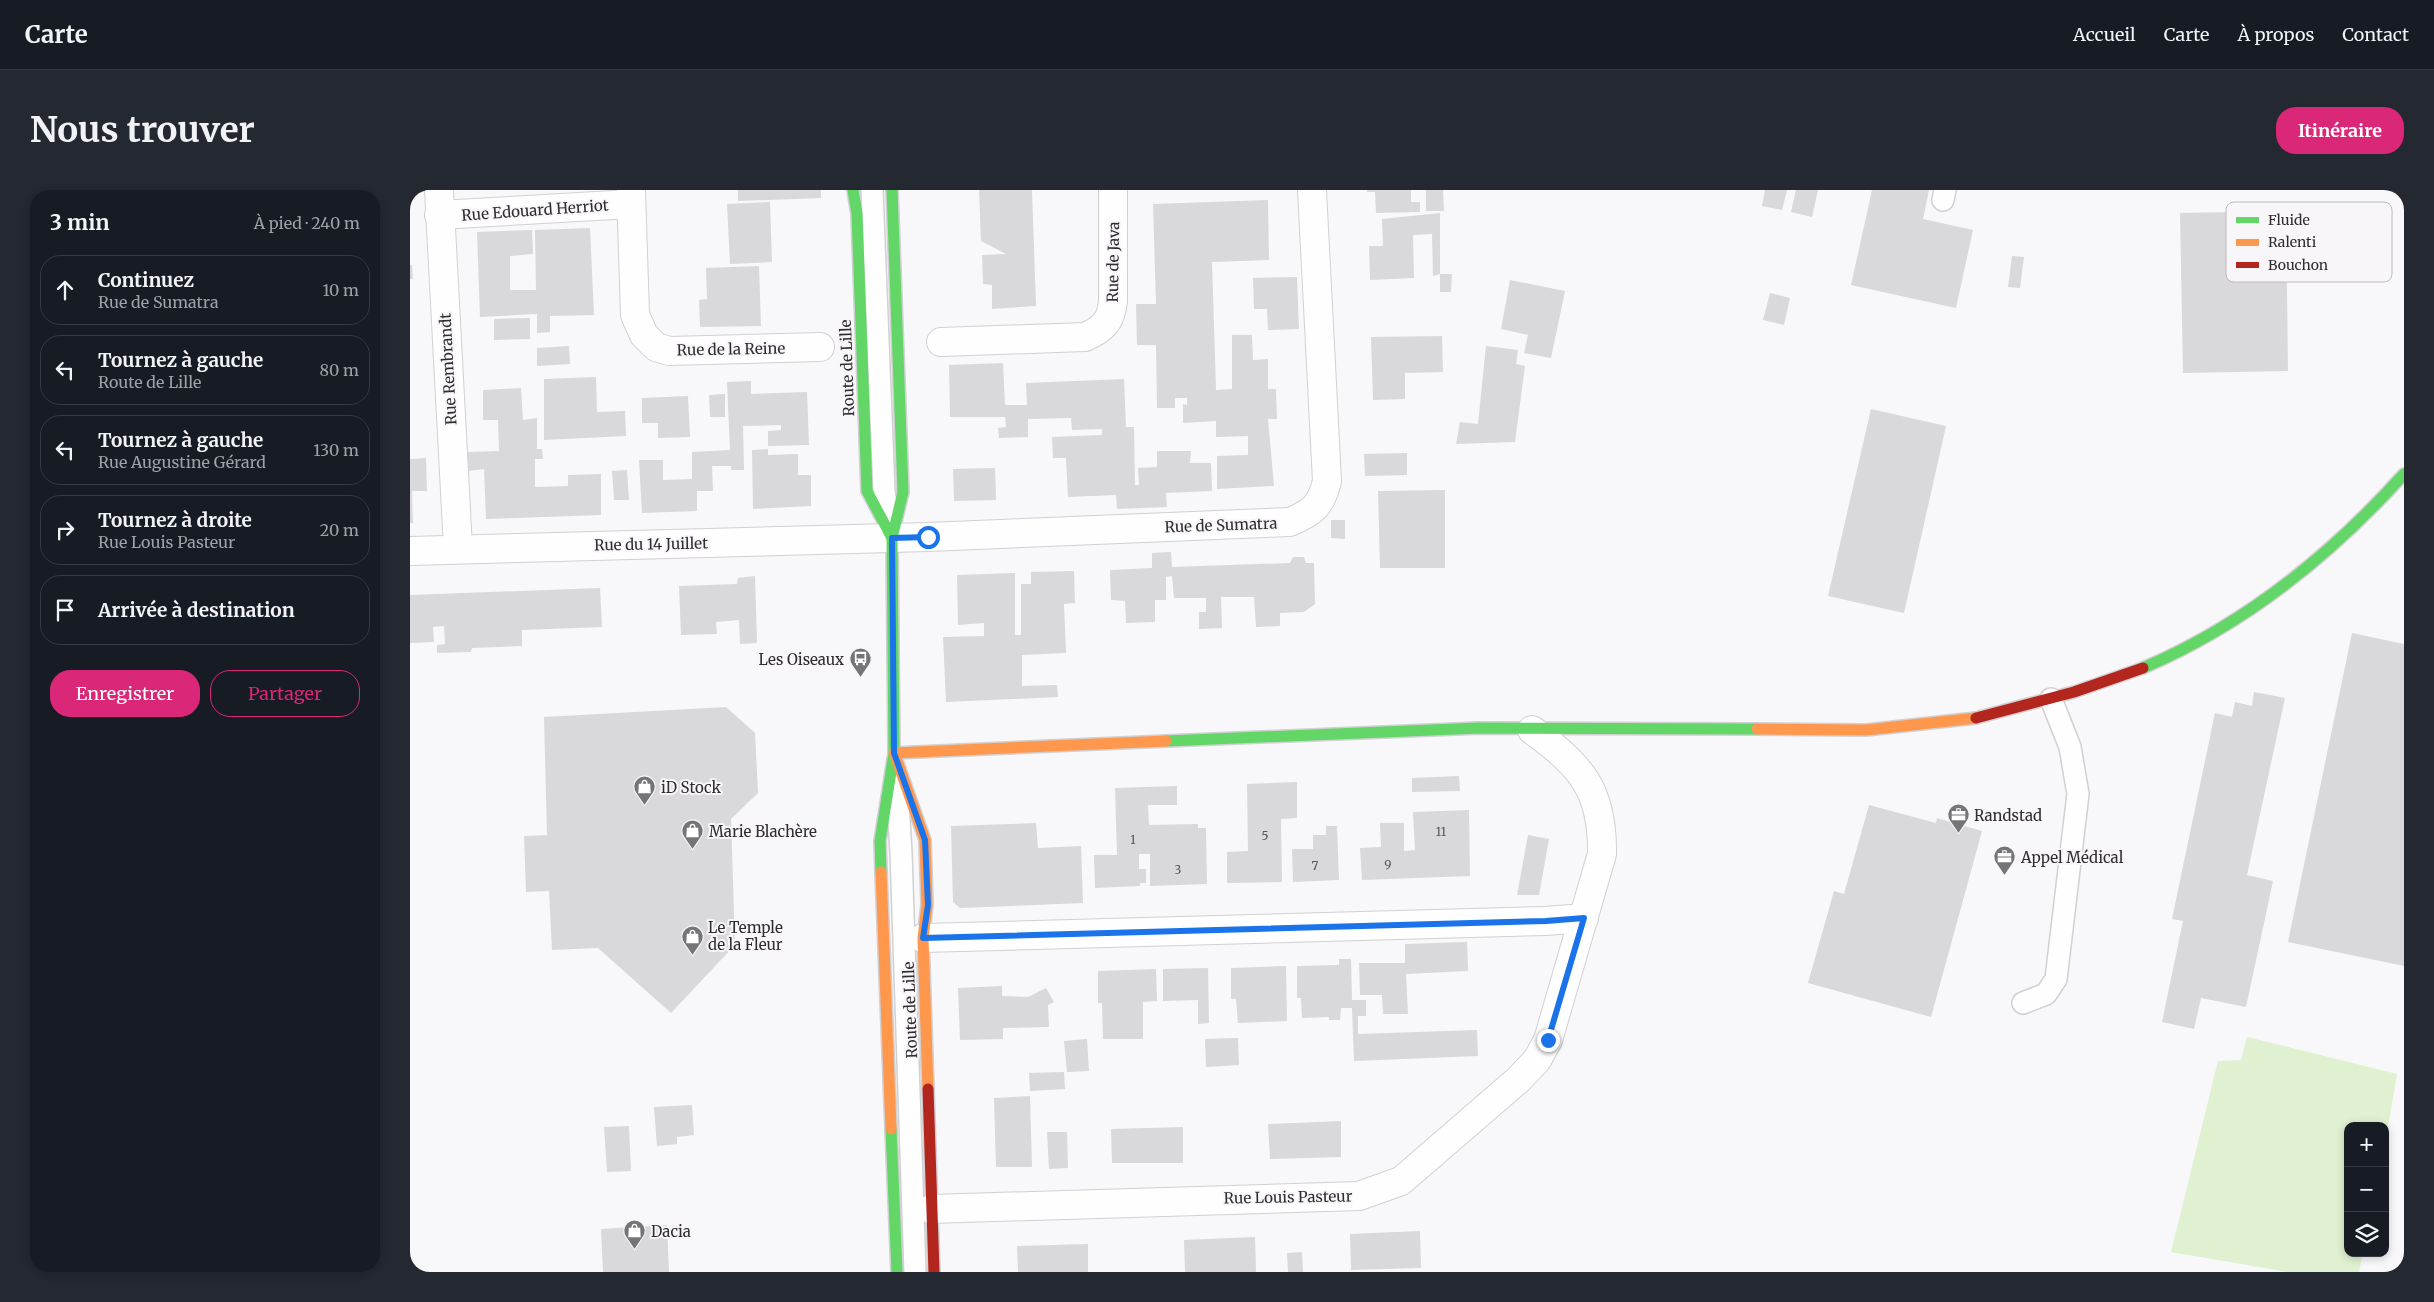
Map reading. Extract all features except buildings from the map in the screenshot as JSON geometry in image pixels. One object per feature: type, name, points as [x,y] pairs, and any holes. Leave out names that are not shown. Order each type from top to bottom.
[{"type":"main road","name":"Route de Lille","points":[[853,190],[857,214],[867,491],[892,538]]},
{"type":"main road","name":"Route de Lille","points":[[892,190],[903,492],[892,538],[894,753],[880,841],[897,1272]]},
{"type":"main road","points":[[894,753],[1479,728],[1532,730],[1866,730],[1924,726],[1991,715],[2145,668],[2205,636],[2254,605],[2318,560],[2377,505],[2404,474]]},
{"type":"main road","name":"Route de Lille","points":[[894,753],[925,840],[928,905],[923,938],[934,1272]]},
{"type":"street","name":"Rue de Java","points":[[940,342],[1084,337],[1101,330],[1112,313],[1113,190]]},
{"type":"street","name":"Rue de Sumatra","points":[[892,538],[1290,522],[1308,514],[1323,499],[1327,481],[1312,190]]},
{"type":"street","name":"Rue Edouard Herriot","points":[[439,203],[631,197]]},
{"type":"street","name":"Rue de la Reine","points":[[631,197],[635,315],[644,335],[656,347],[669,351],[820,347]]},
{"type":"street","name":"Rue Rembrandt","points":[[439,203],[458,548]]},
{"type":"street","name":"Rue du 14 Juillet","points":[[410,551],[458,548],[892,538]]},
{"type":"street","name":"Rue Louis Pasteur","points":[[931,1208],[1359,1196],[1401,1181],[1519,1079],[1537,1060],[1548,1040],[1584,918],[1602,854],[1602,828],[1599,808],[1588,783],[1576,767],[1553,745],[1532,730]]},
{"type":"street","points":[[923,938],[1546,921],[1584,918]]},
{"type":"lane","points":[[872,190],[884,492],[892,538]]},
{"type":"lane","points":[[2024,1002],[2046,994],[2056,979],[2078,794],[2070,747],[2051,698]]},
{"type":"lane","points":[[894,753],[901,847],[915,1272]]},
{"type":"green space","points":[[2247,1037],[2397,1074],[2389,1122],[2344,1122],[2344,1257],[2362,1257],[2359,1272],[2288,1272],[2171,1252],[2218,1061],[2241,1060]]},
{"type":"traffic: fast","points":[[853,190],[857,214],[867,491],[892,538]]},
{"type":"traffic: fast","points":[[881,872],[880,841],[894,753],[892,538],[903,492],[892,190]]},
{"type":"traffic: fast","points":[[2143,668],[2180,651],[2216,631],[2284,585],[2347,532],[2404,474]]},
{"type":"traffic: fast","points":[[1166,741],[1479,728],[1757,729]]},
{"type":"traffic: fast","points":[[891,1129],[897,1272]]},
{"type":"traffic: slow","points":[[1757,729],[1866,730],[1976,718]]},
{"type":"traffic: slow","points":[[894,753],[1166,741]]},
{"type":"traffic: slow","points":[[895,755],[925,840],[927,905],[923,938],[928,1089]]},
{"type":"traffic: slow","points":[[881,872],[891,1129]]},
{"type":"traffic: jam","points":[[1976,718],[2074,692],[2143,668]]},
{"type":"traffic: jam","points":[[928,1089],[934,1272]]},
{"type":"place","name":"Les Oiseaux","points":[[860,678]]},
{"type":"place","name":"iD Stock","points":[[645,806]]},
{"type":"place","name":"Randstad","points":[[1958,834]]},
{"type":"place","name":"Marie Blachère","points":[[693,850]]},
{"type":"place","name":"Appel Médical","points":[[2005,876]]},
{"type":"place","name":"Le Temple de la Fleur","points":[[692,955]]},
{"type":"place","name":"Dacia","points":[[635,1250]]},
{"type":"route","points":[[928,537],[892,538],[894,753],[925,840],[928,905],[923,938],[1546,921],[1584,918],[1548,1040]]}]
